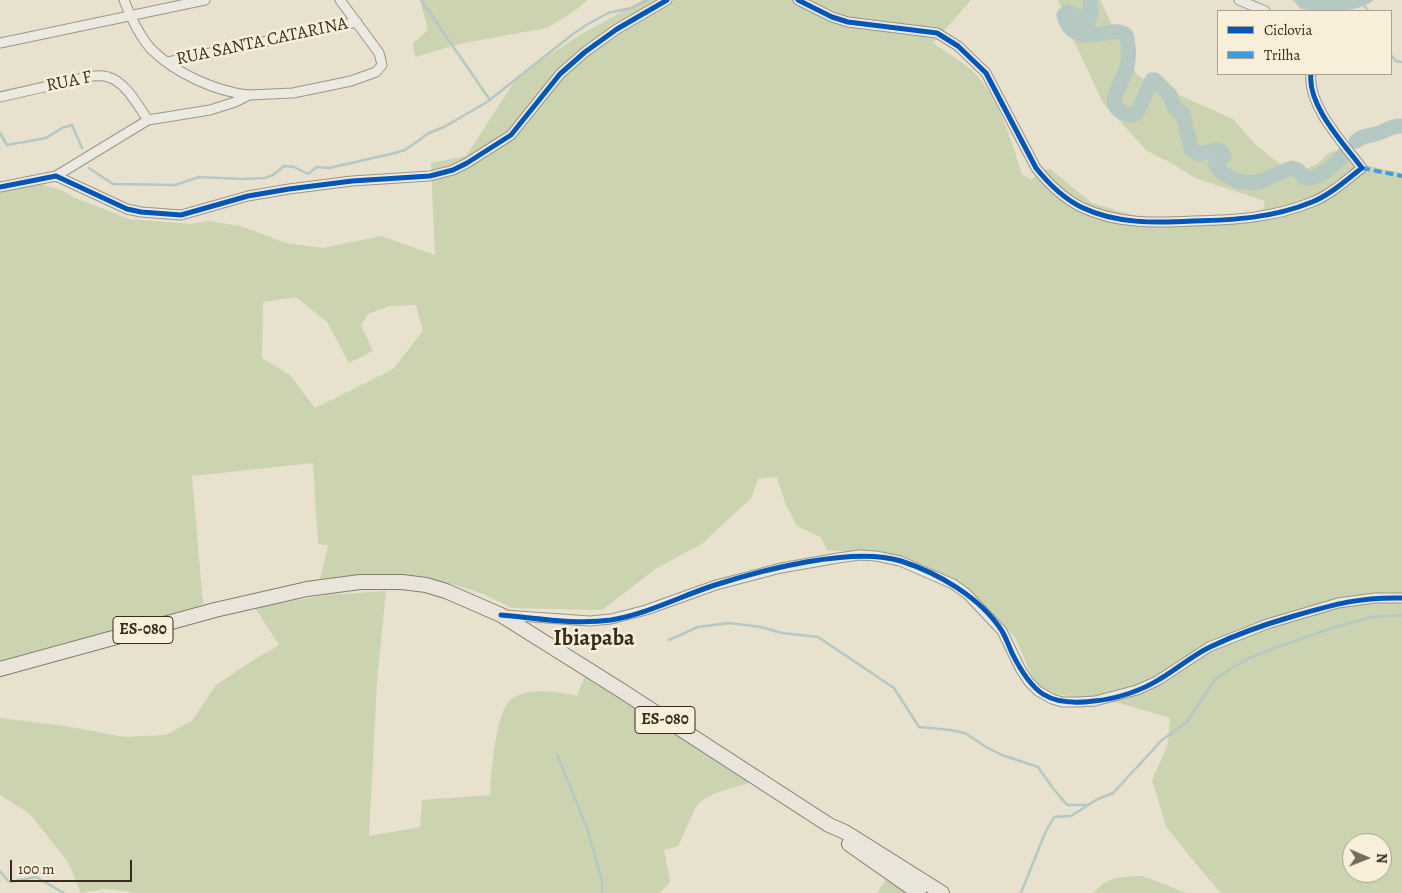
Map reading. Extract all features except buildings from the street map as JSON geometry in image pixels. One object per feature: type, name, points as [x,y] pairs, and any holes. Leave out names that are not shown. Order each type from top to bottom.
[{"type":"main road","name":"ES-080","points":[[0,669],[215,610],[307,589],[360,582],[402,582],[426,585],[446,591],[501,615],[829,825],[845,832],[942,893]]},
{"type":"main road","name":"ES-080","points":[[829,825],[850,846],[919,893]]},
{"type":"street","points":[[124,0],[136,28],[152,50],[182,72],[210,85],[249,95],[292,93],[328,87],[351,82],[376,72],[382,65],[379,53],[340,0]]},
{"type":"street","points":[[0,43],[204,0]]},
{"type":"street","points":[[56,176],[127,209],[181,215],[248,196],[289,189],[430,176],[453,170],[511,135],[560,74],[585,52],[617,29],[667,0]]},
{"type":"street","points":[[798,0],[832,17],[848,22],[937,32],[958,46],[986,73],[1027,152],[1045,179],[1081,207],[1112,217],[1153,223],[1237,220],[1275,214],[1314,202],[1362,168],[1331,128],[1322,112],[1311,89],[1311,75]]},
{"type":"street","points":[[1239,0],[1263,10]]},
{"type":"street","name":"RUA SANTA CATARINA","points":[[168,62],[357,22]]},
{"type":"street","name":"RUA F","points":[[0,97],[92,76],[104,76],[115,80],[125,89],[148,120]]},
{"type":"street","points":[[0,187],[56,176],[148,120],[210,110],[235,102],[249,95]]},
{"type":"street","points":[[501,615],[582,621],[611,620],[646,610],[716,585],[781,568],[838,558],[876,556],[900,561],[953,584],[967,594],[1002,631],[1020,668],[1029,682],[1038,691],[1062,702],[1078,702],[1095,701],[1137,690],[1157,681],[1209,647],[1267,624],[1338,603],[1375,598],[1402,598]]},
{"type":"green space","points":[[420,0],[588,0],[547,28],[464,43],[415,57],[413,43],[428,30]]},
{"type":"green space","points":[[643,0],[971,0],[933,43],[968,67],[987,89],[1002,117],[1022,174],[1031,180],[1042,170],[1050,169],[1092,203],[1149,220],[1255,213],[1263,209],[1265,201],[1195,178],[1147,151],[1103,103],[1072,37],[1058,0],[1100,0],[1137,75],[1233,119],[1255,144],[1277,162],[1293,171],[1306,169],[1317,164],[1327,154],[1341,148],[1364,165],[1402,173],[1402,893],[1221,893],[1166,826],[1152,780],[1168,744],[1170,718],[1119,703],[1048,693],[1033,679],[1015,637],[963,586],[899,555],[827,550],[821,537],[797,526],[786,505],[777,477],[758,479],[751,498],[703,543],[657,568],[602,610],[512,608],[481,593],[455,585],[401,574],[320,579],[328,545],[318,544],[313,463],[192,476],[203,604],[154,621],[0,661],[0,185],[31,181],[63,191],[75,198],[129,219],[190,224],[208,221],[240,226],[286,243],[323,248],[381,236],[435,255],[431,163],[466,156],[518,76],[580,35]],"holes":[[[296,297],[327,322],[349,363],[373,351],[361,325],[368,314],[390,306],[416,305],[423,331],[393,369],[315,408],[290,375],[262,358],[263,302]]]},
{"type":"green space","points":[[386,591],[377,681],[369,836],[420,827],[422,800],[490,795],[499,722],[507,704],[513,698],[530,692],[540,691],[577,696],[585,676],[753,781],[717,793],[698,804],[678,846],[664,850],[670,882],[660,893],[133,893],[103,889],[81,893],[68,862],[30,814],[0,795],[0,718],[64,726],[125,737],[166,735],[192,721],[216,685],[279,645],[255,608],[326,595]]},
{"type":"green space","points":[[889,875],[917,893],[877,893]]},
{"type":"green space","points":[[1142,876],[1187,893],[1093,893],[1110,880]]},
{"type":"shaded area","points":[[1293,0],[1374,0],[1367,5],[1349,10],[1301,9]]},
{"type":"waterway","points":[[421,0],[490,100]]},
{"type":"waterway","points":[[89,168],[113,184],[175,185],[199,177],[265,178],[273,175],[284,166],[294,167],[308,174],[317,167],[329,168],[405,150],[429,133],[444,127],[487,102],[588,24],[608,13],[631,8],[648,0]]},
{"type":"waterway","points":[[1090,0],[1091,13],[1088,22],[1068,12],[1064,15],[1069,27],[1078,33],[1087,35],[1124,33],[1127,39],[1128,62],[1115,97],[1114,103],[1116,108],[1131,115],[1137,113],[1152,80],[1155,80],[1170,95],[1174,107],[1183,114],[1191,149],[1198,154],[1216,150],[1221,151],[1224,156],[1215,164],[1221,171],[1233,179],[1242,182],[1257,182],[1293,168],[1299,171],[1304,178],[1311,178],[1328,170],[1347,152]]},
{"type":"waterway","points":[[1361,0],[1367,10]]},
{"type":"waterway","points":[[1392,56],[1396,61],[1402,62]]},
{"type":"waterway","points":[[0,133],[7,145],[46,138],[62,128],[72,125],[82,148]]},
{"type":"waterway","points":[[1356,141],[1393,127],[1402,126]]},
{"type":"waterway","points":[[1021,893],[1045,833],[1054,817],[1071,816],[1096,800],[1113,793],[1162,740],[1186,723],[1216,678],[1247,659],[1332,628],[1372,617],[1402,615]]},
{"type":"waterway","points":[[669,640],[698,627],[729,623],[761,627],[782,633],[818,637],[894,688],[919,727],[965,733],[1002,755],[1038,767],[1067,805],[1087,805]]},
{"type":"waterway","points":[[557,754],[587,828],[602,881],[602,893]]},
{"type":"waterway","points":[[0,871],[9,882],[36,877],[64,893]]},
{"type":"marked path","points":[[1362,168],[1402,176]]},
{"type":"cycle path","points":[[0,187],[56,176],[127,209],[181,215],[248,196],[289,189],[352,181],[430,176],[453,170],[511,135],[560,74],[585,52],[617,29],[667,0]]},
{"type":"cycle path","points":[[798,0],[832,17],[848,22],[937,33],[958,46],[986,73],[1036,168],[1062,195],[1081,207],[1108,217],[1150,222],[1179,222],[1238,219],[1268,215],[1312,202],[1344,182],[1362,168],[1328,124],[1315,98],[1311,86],[1311,75]]},
{"type":"cycle path","points":[[501,615],[584,622],[611,620],[651,609],[715,585],[782,567],[833,558],[881,557],[901,561],[929,572],[970,597],[982,607],[1002,631],[1019,667],[1035,687],[1053,699],[1065,702],[1078,702],[1111,698],[1137,691],[1160,679],[1210,647],[1273,622],[1348,602],[1402,598]]},
{"type":"district","name":"Ibiapaba","points":[[594,640]]}]
